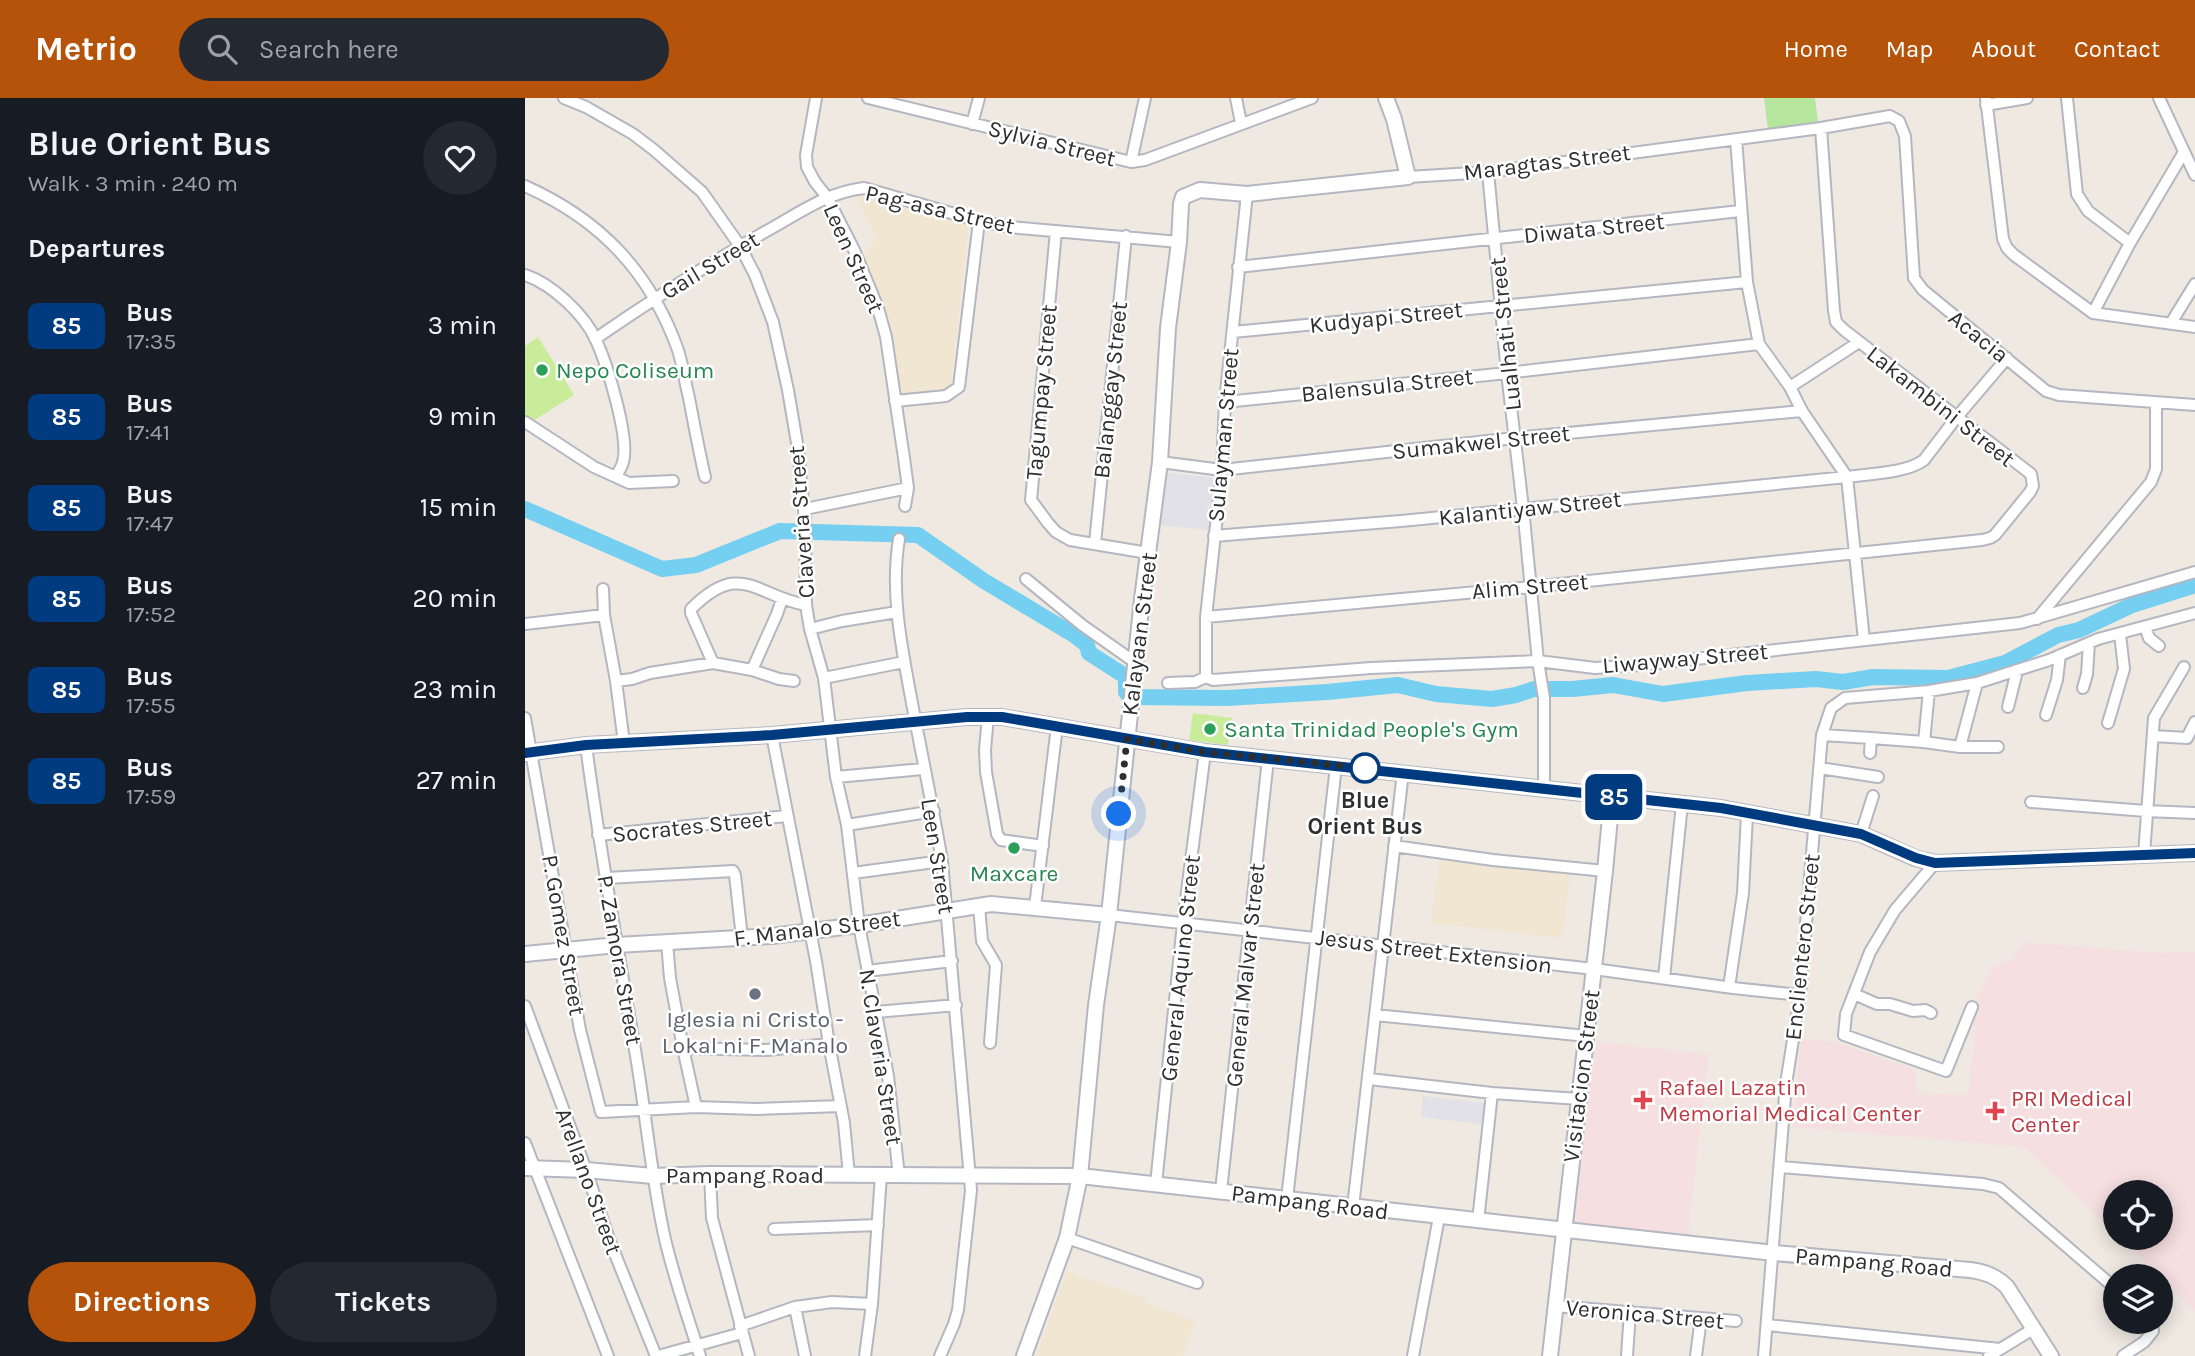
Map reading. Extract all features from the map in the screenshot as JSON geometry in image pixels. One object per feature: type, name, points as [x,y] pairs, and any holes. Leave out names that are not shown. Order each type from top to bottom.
[{"type":"street","name":"Claveria Street","points":[[564,98],[609,119],[655,150],[702,192],[740,246],[755,275],[770,313],[781,356],[798,449],[805,509],[806,604],[824,678],[830,730]]},
{"type":"street","name":"Leen Street","points":[[816,98],[806,155],[807,167],[827,197],[866,275],[887,337],[908,488],[905,506]]},
{"type":"street","name":"Sylvia Street","points":[[868,98],[1131,162],[1145,160],[1312,98]]},
{"type":"street","points":[[972,124],[979,98]]},
{"type":"street","points":[[1131,162],[1145,98]]},
{"type":"street","points":[[1236,98],[1241,123]]},
{"type":"street","points":[[1386,98],[1395,119],[1408,177]]},
{"type":"street","points":[[2027,98],[1986,102],[2003,239],[2007,248],[2093,313],[2195,327]]},
{"type":"street","points":[[2067,98],[2077,194],[2088,211],[2130,243]]},
{"type":"street","points":[[2159,98],[2195,174]]},
{"type":"street","name":"Maragtas Street","points":[[1184,197],[1200,190],[1247,194],[1408,177],[1488,172],[1821,128],[1890,116],[1899,121],[1904,129]]},
{"type":"street","name":"Lakambini Street","points":[[1821,128],[1834,312],[1840,326],[2033,478],[2033,486],[2029,492],[1990,538],[1855,554]]},
{"type":"street","name":"Acacia","points":[[1904,129],[1914,278],[1923,290],[2053,394],[2195,405]]},
{"type":"street","points":[[1736,139],[1747,282],[1759,344],[1790,387],[1802,411],[1847,477],[1864,640]]},
{"type":"street","points":[[2093,313],[2183,152]]},
{"type":"street","name":"Lualhati Street","points":[[1488,172],[1507,373],[1544,698],[1544,789]]},
{"type":"street","points":[[525,186],[541,193],[597,229],[628,259],[654,298],[678,352],[705,477]]},
{"type":"street","name":"Pag-asa Street","points":[[827,197],[842,191],[864,188],[1009,227],[1179,242]]},
{"type":"street","name":"Sulayman Street","points":[[1206,677],[1206,617],[1247,194]]},
{"type":"street","name":"Gail Street","points":[[596,339],[654,298],[827,197]]},
{"type":"street","name":"Kalayaan Street","points":[[1024,1356],[1067,1238],[1080,1176],[1095,1005],[1109,915],[1160,462],[1168,328],[1181,204],[1184,197]]},
{"type":"street","name":"Diwata Street","points":[[1238,267],[1740,211]]},
{"type":"street","points":[[895,401],[946,396],[959,387],[979,221]]},
{"type":"street","name":"Tagumpay Street","points":[[1056,231],[1031,500],[1056,532],[1070,540],[1148,553]]},
{"type":"street","name":"Balanggay Street","points":[[1095,543],[1126,236]]},
{"type":"street","points":[[525,275],[549,286],[564,299],[596,339],[615,394],[623,438],[624,461],[616,477]]},
{"type":"street","name":"Kudyapi Street","points":[[1233,332],[1747,282]]},
{"type":"street","points":[[2171,323],[2195,284]]},
{"type":"street","points":[[1790,387],[1859,342]]},
{"type":"street","name":"Balensula Street","points":[[1225,402],[1759,344]]},
{"type":"street","name":"Kalantiyaw Street","points":[[1214,536],[1401,522],[1847,477],[1918,465],[2007,358]]},
{"type":"street","points":[[2037,619],[2151,482],[2156,469],[2156,402]]},
{"type":"street","name":"Sumakwel Street","points":[[1160,462],[1222,470],[1515,438],[1802,411]]},
{"type":"street","points":[[525,422],[594,467],[629,483],[673,481]]},
{"type":"street","points":[[805,509],[908,488]]},
{"type":"street","name":"Leen Street","points":[[899,539],[895,564],[897,612],[923,769],[934,811],[942,861],[970,1175],[971,1204],[958,1310],[940,1356]]},
{"type":"street","name":"Alim Street","points":[[1206,617],[1855,554]]},
{"type":"street","name":"Liwayway Street","points":[[1168,683],[1195,682],[1206,677],[1213,680],[1371,668],[1538,661],[1595,668],[1618,667],[2007,625],[2037,619],[2195,572]]},
{"type":"street","points":[[1026,579],[1082,625],[1136,663]]},
{"type":"street","points":[[713,663],[691,609],[726,584],[750,584],[782,599],[806,604]]},
{"type":"street","points":[[603,589],[604,615],[624,743]]},
{"type":"street","points":[[751,670],[782,599]]},
{"type":"street","points":[[810,629],[897,612]]},
{"type":"street","name":"Enclientero Street","points":[[1765,1356],[1786,1084],[1800,995],[1822,735],[1831,708],[1840,700],[1977,683],[2017,671],[2089,643],[2195,613]]},
{"type":"street","points":[[525,624],[604,615]]},
{"type":"street","points":[[2145,627],[2149,638],[2158,646]]},
{"type":"street","points":[[2108,723],[2124,669],[2120,634]]},
{"type":"street","points":[[2083,688],[2087,674],[2089,643]]},
{"type":"street","points":[[2046,715],[2057,680],[2060,655]]},
{"type":"street","points":[[824,678],[904,662]]},
{"type":"street","points":[[616,681],[713,663],[751,670],[779,680],[795,681]]},
{"type":"street","points":[[2144,855],[2145,811],[2154,718],[2184,667]]},
{"type":"street","points":[[2008,707],[2017,671]]},
{"type":"street","points":[[1960,747],[1977,683]]},
{"type":"street","points":[[1924,741],[1929,691]]},
{"type":"street","points":[[988,716],[986,772],[997,834],[1001,840],[1043,846]]},
{"type":"street","points":[[528,753],[586,745],[772,735],[988,716],[1205,752],[1268,759],[1335,773],[1403,772],[1747,814],[1861,834],[1916,858],[1935,863],[2195,853]]},
{"type":"street","name":"P. Gomez Street","points":[[525,718],[528,753],[580,1030],[599,1109],[604,1113],[645,1110]]},
{"type":"street","points":[[2153,736],[2187,738],[2195,722]]},
{"type":"street","points":[[1035,907],[1057,726]]},
{"type":"street","name":"N. Claveria Street","points":[[830,730],[836,777],[847,825],[859,925],[888,1076],[899,1176]]},
{"type":"street","points":[[772,735],[816,961],[841,1106],[849,1175]]},
{"type":"street","points":[[1822,735],[1924,741],[1960,747],[1998,747]]},
{"type":"street","points":[[1870,753],[1871,738]]},
{"type":"street","name":"P. Zamora Street","points":[[586,745],[598,835],[645,1110],[653,1176]]},
{"type":"street","name":"General Aquino Street","points":[[1156,1184],[1205,752]]},
{"type":"street","name":"General Malvar Street","points":[[1221,1191],[1268,759]]},
{"type":"street","points":[[1820,768],[1878,777]]},
{"type":"street","points":[[836,777],[923,769]]},
{"type":"street","points":[[1353,1207],[1403,772]]},
{"type":"street","points":[[1287,1199],[1335,773]]},
{"type":"street","name":"Visitacion Street","points":[[1550,1356],[1612,796]]},
{"type":"street","points":[[1861,834],[1873,796]]},
{"type":"street","points":[[2031,802],[2195,813]]},
{"type":"street","points":[[1664,978],[1682,804]]},
{"type":"street","points":[[847,825],[934,811]]},
{"type":"street","points":[[1728,987],[1743,893],[1747,814]]},
{"type":"street","name":"Socrates Street","points":[[598,835],[787,816]]},
{"type":"street","points":[[1394,846],[1493,860],[1605,871]]},
{"type":"street","points":[[853,873],[942,861]]},
{"type":"street","points":[[1935,863],[1905,897],[1870,952],[1846,1014],[1845,1035],[1944,1071],[1949,1068],[1972,1007]]},
{"type":"street","points":[[607,878],[733,871],[742,938]]},
{"type":"street","name":"F. Manalo Street","points":[[525,954],[810,931],[991,904],[1109,915]]},
{"type":"street","points":[[979,906],[982,941],[996,965],[990,1043]]},
{"type":"street","name":"Jesus Street Extension","points":[[1109,915],[1594,968],[1800,995]]},
{"type":"street","points":[[667,942],[670,978],[696,1107]]},
{"type":"street","points":[[867,971],[952,961]]},
{"type":"street","points":[[1854,994],[1877,1004],[1890,1003],[1913,1011],[1925,1010],[1931,1013]]},
{"type":"street","points":[[876,1012],[956,1005]]},
{"type":"street","name":"Arellano Street","points":[[525,1006],[609,1239],[657,1356]]},
{"type":"street","points":[[1375,1015],[1587,1036]]},
{"type":"street","points":[[683,1048],[766,1050],[829,1044]]},
{"type":"street","points":[[1369,1079],[1492,1093],[1579,1099]]},
{"type":"street","points":[[1478,1221],[1492,1093]]},
{"type":"street","points":[[645,1110],[696,1107],[757,1110],[841,1106]]},
{"type":"street","points":[[525,1143],[530,1168],[608,1356]]},
{"type":"street","points":[[1781,1167],[1983,1184],[1999,1188],[2103,1278]]},
{"type":"street","name":"Pampang Road","points":[[530,1168],[653,1176],[1080,1176],[1774,1253],[1981,1271],[1999,1278],[2007,1287],[2050,1356]]},
{"type":"street","points":[[711,1174],[712,1218],[749,1356]]},
{"type":"street","points":[[865,1356],[872,1304],[881,1175]]},
{"type":"street","points":[[653,1176],[665,1240],[698,1350]]},
{"type":"street","points":[[1413,1356],[1439,1217]]},
{"type":"street","points":[[775,1229],[878,1225]]},
{"type":"street","points":[[1067,1238],[1198,1283]]},
{"type":"street","points":[[657,1356],[698,1350],[795,1307],[832,1302],[872,1304]]},
{"type":"street","name":"Veronica Street","points":[[1555,1306],[1736,1321]]},
{"type":"street","points":[[795,1307],[806,1356]]},
{"type":"street","points":[[1627,1356],[1630,1311]]},
{"type":"street","points":[[1696,1356],[1701,1318]]},
{"type":"street","points":[[1767,1325],[2000,1349]]},
{"type":"street","points":[[1989,1356],[2033,1329]]},
{"type":"street","points":[[2123,1356],[2144,1342],[2151,1334]]},
{"type":"shaded area","points":[[854,192],[969,220],[950,389],[900,396],[886,327],[863,256],[876,239]]},
{"type":"shaded area","points":[[1164,472],[1215,478],[1209,530],[1158,525]]},
{"type":"shaded area","points":[[1440,857],[1570,872],[1562,938],[1431,923]]},
{"type":"shaded area","name":"PRI Medical Center","points":[[2024,942],[2163,953],[2195,952],[2195,1312],[2173,1289],[2173,1264],[2148,1264],[2133,1250],[2173,1250],[2173,1180],[2103,1180],[2103,1222],[2024,1147],[1793,1127],[1801,1038],[1835,1042],[1915,1070],[1917,1093],[1968,1095],[1976,1026],[1964,1023],[1992,967],[2013,959]]},
{"type":"shaded area","name":"Rafael Lazatin Memorial Medical Center","points":[[1589,1041],[1709,1054],[1687,1240],[1567,1226]]},
{"type":"shaded area","points":[[1423,1096],[1484,1103],[1482,1124],[1421,1117]]},
{"type":"shaded area","points":[[1067,1271],[1147,1299],[1146,1303],[1196,1321],[1183,1356],[1036,1356]]},
{"type":"green space","points":[[1764,98],[1815,98],[1818,123],[1768,129]]},
{"type":"green space","name":"Nepo Coliseum","points":[[538,337],[574,395],[528,424],[525,418],[525,346]]},
{"type":"green space","name":"Santa Trinidad People's Gym","points":[[1193,713],[1232,718],[1228,745],[1189,740]]},
{"type":"waterway","points":[[525,509],[662,569],[696,565],[780,531],[918,535],[984,581],[1074,635],[1087,645],[1089,653],[1125,676],[1126,692],[1130,697],[1227,698],[1398,685],[1436,694],[1492,699],[1534,689],[1613,685],[1663,694],[1747,683],[1816,679],[1843,682],[1873,677],[1948,678],[2005,663],[2058,635],[2079,630],[2132,605],[2195,585]]},
{"type":"bus line","name":"85","points":[[525,753],[586,745],[772,735],[988,716],[1205,752],[1721,808],[1861,834],[1923,861],[1935,863],[2195,853]]},
{"type":"place","name":"Nepo Coliseum","points":[[542,370]]},
{"type":"place","name":"Santa Trinidad People's Gym","points":[[1210,729]]},
{"type":"place","name":"Blue Orient Bus","points":[[1365,768]]},
{"type":"place","name":"Maxcare","points":[[1014,848]]},
{"type":"place","name":"Iglesia ni Cristo - Lokal ni F. Manalo","points":[[755,994]]},
{"type":"place","name":"Rafael Lazatin Memorial Medical Center","points":[[1643,1100]]},
{"type":"place","name":"PRI Medical Center","points":[[1995,1111]]},
{"type":"route","points":[[1119,814],[1127,739],[1205,752],[1365,768]]}]
